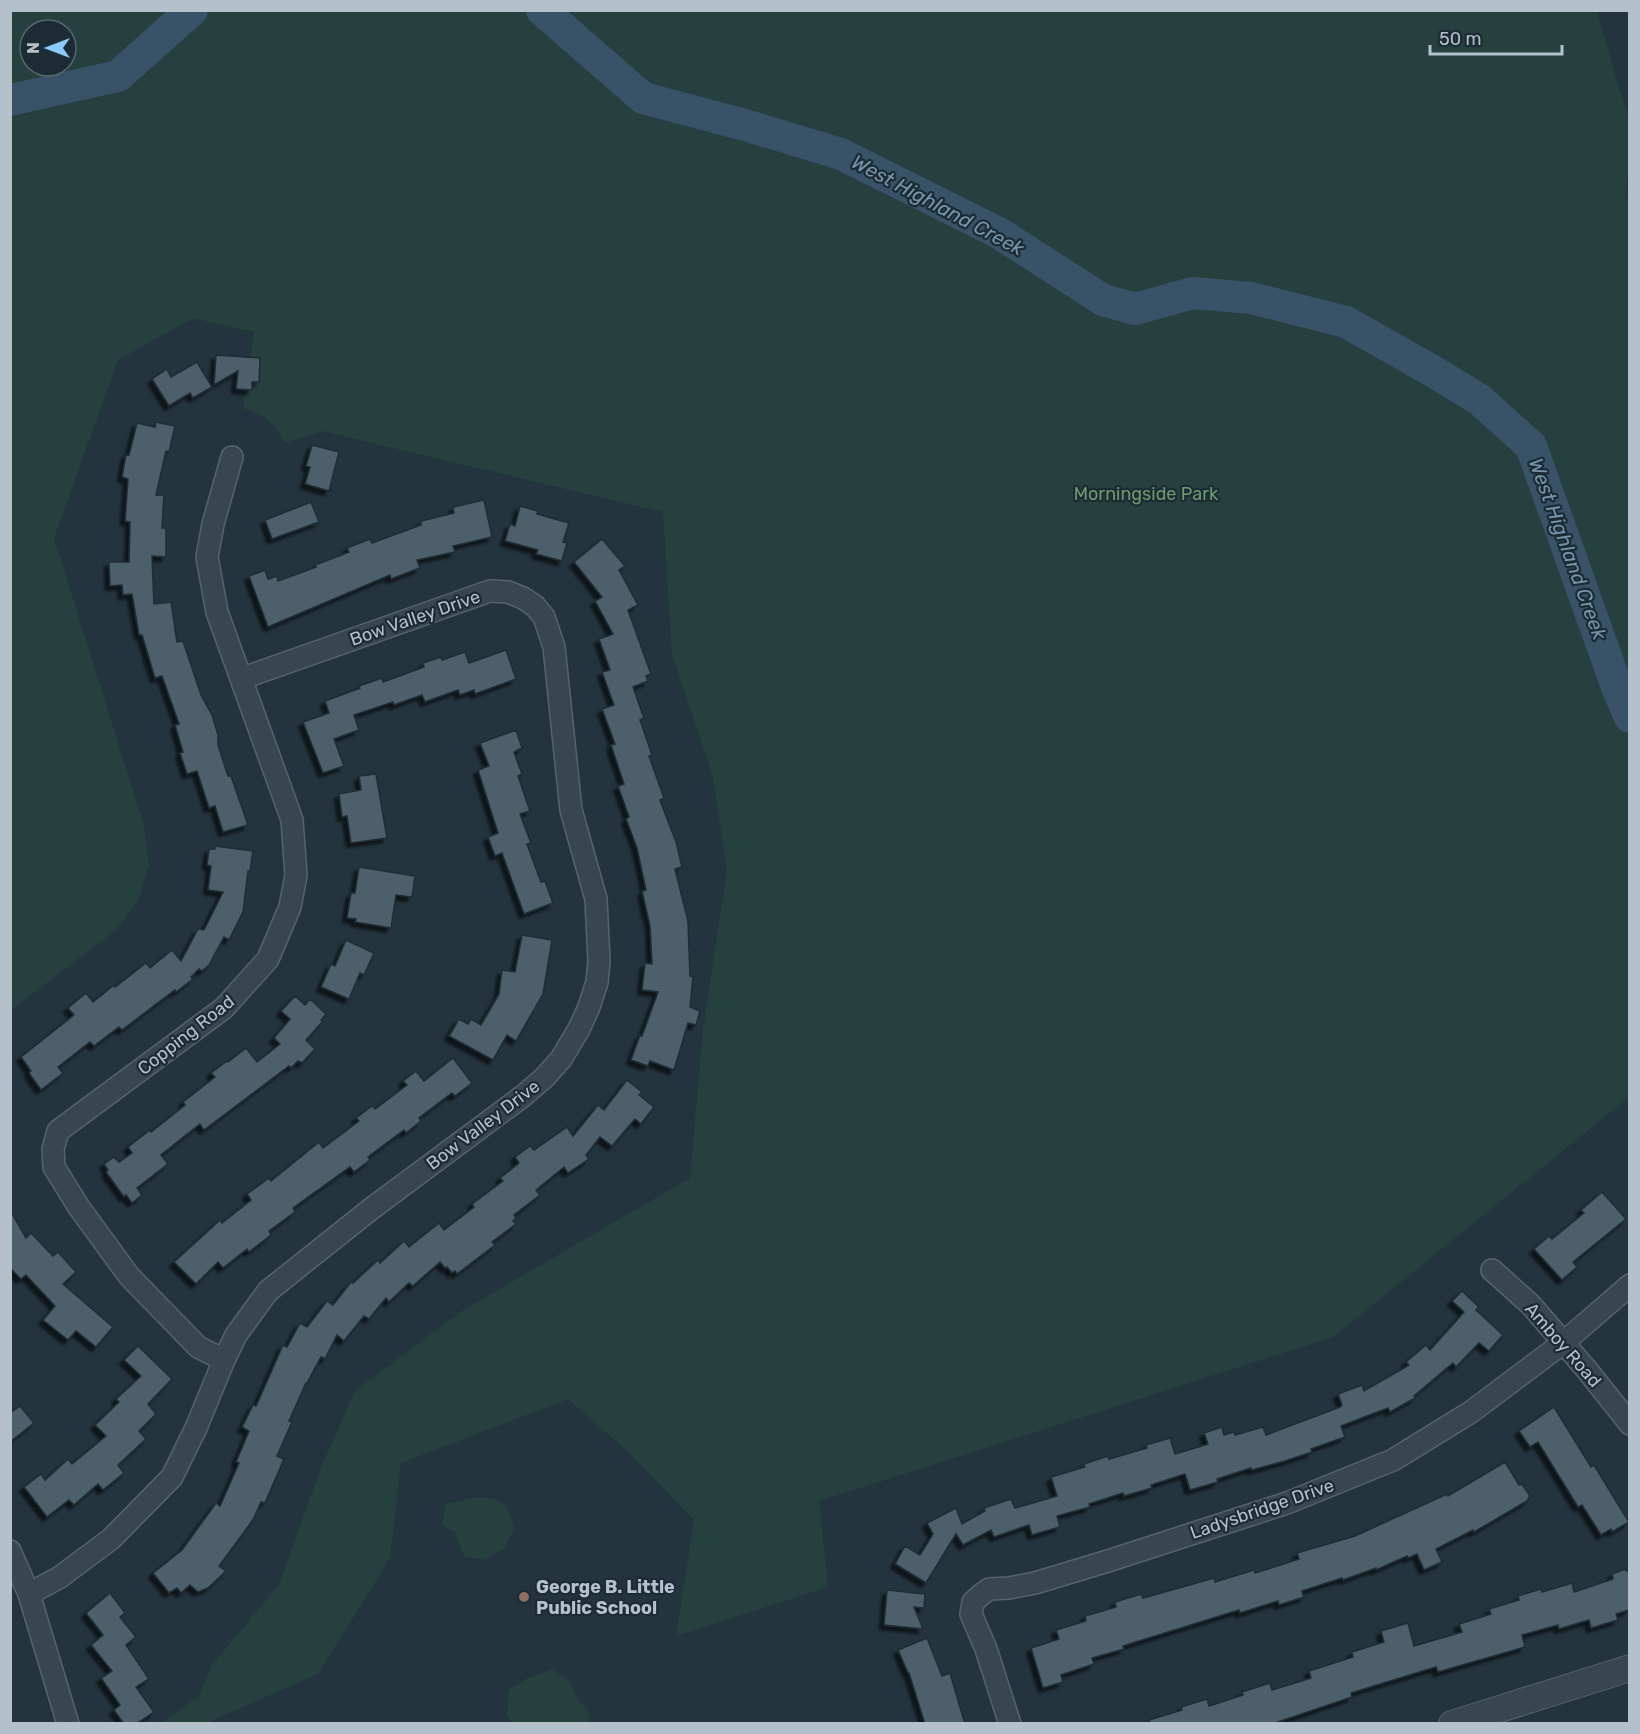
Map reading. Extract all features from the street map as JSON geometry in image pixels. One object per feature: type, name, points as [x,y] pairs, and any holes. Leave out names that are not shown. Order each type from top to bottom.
[{"type":"street","name":"Copping Road","points":[[224,1360],[198,1347],[129,1276],[66,1187],[54,1167],[52,1149],[58,1131],[224,1008],[268,959],[290,907],[296,875],[292,820],[243,678],[217,612],[207,557],[213,524],[232,457]]},
{"type":"street","name":"Bow Valley Drive","points":[[29,1594],[60,1576],[111,1539],[172,1477],[236,1335],[268,1291],[370,1209],[544,1078],[561,1059],[579,1029],[597,982],[599,961],[596,899],[571,810],[554,647],[544,617],[535,606],[508,592],[490,591],[243,678]]},
{"type":"street","name":"Amboy Road","points":[[1492,1270],[1531,1305],[1587,1370],[1629,1424]]},
{"type":"street","name":"Ladysbridge Drive","points":[[1010,1724],[986,1649],[971,1614],[973,1602],[982,1594],[990,1589],[1035,1583],[1287,1503],[1393,1460],[1471,1412],[1563,1343],[1629,1286]]},
{"type":"street","points":[[10,1551],[29,1594],[68,1724]]},
{"type":"street","points":[[1452,1724],[1629,1668]]},
{"type":"green space","name":"Morningside Park","points":[[1596,10],[1630,124],[1630,161],[1625,198],[1630,199],[1629,1097],[1333,1337],[819,1501],[828,1587],[676,1636],[694,1520],[626,1450],[568,1399],[401,1463],[390,1558],[318,1674],[206,1723],[162,1723],[199,1696],[212,1665],[279,1585],[320,1470],[355,1391],[462,1311],[690,1178],[703,1030],[727,869],[712,773],[672,654],[663,512],[322,431],[284,443],[268,420],[243,408],[254,332],[193,318],[118,360],[54,538],[144,826],[149,864],[139,899],[116,930],[11,1010],[11,11]]},
{"type":"green space","points":[[479,1497],[495,1499],[504,1505],[510,1514],[514,1529],[504,1549],[484,1560],[464,1556],[455,1532],[442,1525],[446,1504]]},
{"type":"green space","points":[[552,1669],[569,1681],[578,1700],[589,1711],[590,1723],[512,1723],[507,1716],[509,1690],[526,1679]]},
{"type":"building","points":[[216,355],[260,358],[259,382],[252,382],[252,390],[236,389],[238,371],[214,385]]},
{"type":"building","points":[[197,362],[212,387],[193,398],[190,393],[169,406],[152,379],[167,369],[171,377]]},
{"type":"building","points":[[156,422],[175,426],[169,452],[166,451],[156,495],[164,495],[162,528],[166,528],[166,557],[152,556],[154,604],[171,602],[177,642],[183,641],[201,695],[212,715],[218,735],[218,745],[228,776],[231,776],[248,825],[223,832],[215,806],[209,808],[197,771],[187,774],[180,753],[183,752],[175,725],[179,724],[162,676],[155,678],[142,635],[139,635],[132,594],[123,595],[122,585],[110,586],[109,562],[129,562],[130,522],[125,521],[128,479],[122,477],[126,454],[129,455],[137,423],[155,427]]},
{"type":"building","points":[[312,445],[339,452],[329,491],[305,484],[310,467],[306,466]]},
{"type":"building","points":[[484,500],[492,537],[453,546],[455,552],[417,560],[420,568],[391,579],[390,575],[268,627],[249,576],[265,570],[268,579],[277,576],[278,581],[349,552],[347,548],[370,539],[372,543],[421,525],[421,521],[454,513],[453,507]]},
{"type":"building","points":[[311,502],[319,522],[272,539],[265,520]]},
{"type":"building","points":[[520,506],[538,511],[537,514],[569,523],[563,542],[567,543],[562,561],[536,554],[538,550],[505,541],[510,524],[515,526]]},
{"type":"building","points":[[602,539],[625,566],[619,570],[638,605],[628,610],[651,674],[646,676],[648,681],[633,687],[644,718],[640,720],[652,755],[649,756],[664,798],[660,800],[676,842],[682,867],[675,869],[688,921],[690,976],[693,977],[690,1007],[700,1011],[696,1025],[688,1023],[674,1070],[650,1061],[648,1066],[631,1060],[658,992],[642,990],[645,963],[652,964],[650,926],[642,891],[646,890],[637,848],[626,819],[629,817],[618,786],[624,784],[611,745],[615,744],[602,709],[614,705],[602,672],[610,670],[599,639],[613,634],[595,601],[602,597],[574,562]]},
{"type":"building","points":[[506,650],[516,679],[475,694],[474,690],[460,695],[458,690],[425,702],[422,695],[354,715],[359,730],[334,739],[344,766],[323,773],[303,722],[329,713],[325,701],[382,678],[383,682],[424,667],[423,663],[441,657],[442,660],[465,652],[469,663]]},
{"type":"building","points":[[516,730],[522,748],[514,752],[522,774],[518,776],[530,811],[520,814],[531,843],[527,844],[541,882],[545,881],[553,903],[524,914],[502,853],[495,856],[488,837],[498,833],[478,770],[489,766],[480,743]]},
{"type":"building","points":[[376,774],[387,838],[351,843],[347,816],[342,817],[339,794],[361,790],[359,776]]},
{"type":"building","points":[[215,846],[253,851],[243,912],[229,940],[224,937],[209,965],[202,971],[199,969],[191,977],[193,979],[122,1030],[119,1027],[94,1046],[90,1042],[58,1067],[63,1073],[41,1090],[21,1057],[74,1015],[68,1008],[86,993],[93,1002],[146,963],[150,968],[172,950],[181,961],[198,929],[204,930],[223,892],[208,890],[211,866],[207,865],[209,849],[215,849]]},
{"type":"building","points":[[359,867],[415,876],[412,897],[396,895],[391,928],[355,922],[356,919],[347,918],[351,893],[355,893]]},
{"type":"building","points":[[522,935],[552,940],[543,994],[516,1041],[507,1035],[493,1060],[449,1036],[459,1019],[468,1024],[471,1019],[481,1025],[499,994],[502,970],[515,972]]},
{"type":"building","points":[[346,940],[374,953],[364,975],[360,973],[349,999],[321,987],[331,964],[335,966]]},
{"type":"building","points":[[295,996],[305,1005],[310,999],[326,1014],[321,1020],[323,1021],[306,1040],[315,1049],[302,1063],[298,1061],[291,1068],[289,1066],[204,1130],[200,1124],[161,1155],[168,1164],[137,1188],[142,1195],[132,1203],[126,1195],[124,1197],[106,1172],[108,1170],[104,1164],[114,1157],[119,1162],[132,1153],[128,1147],[185,1105],[183,1102],[215,1077],[211,1073],[246,1048],[257,1062],[280,1044],[274,1038],[290,1019],[281,1011]]},
{"type":"building","points":[[453,1058],[472,1083],[455,1096],[452,1093],[419,1118],[421,1121],[406,1133],[404,1130],[368,1157],[370,1160],[354,1172],[350,1167],[293,1208],[295,1212],[269,1231],[271,1235],[249,1252],[247,1249],[223,1268],[218,1262],[196,1284],[174,1262],[220,1220],[222,1223],[251,1200],[247,1194],[269,1178],[271,1181],[319,1142],[323,1148],[359,1121],[356,1118],[372,1106],[375,1109],[407,1085],[403,1081],[416,1071],[424,1081]]},
{"type":"building","points":[[627,1080],[642,1092],[639,1095],[654,1107],[641,1124],[635,1119],[612,1146],[600,1137],[586,1155],[589,1159],[568,1173],[564,1167],[536,1190],[540,1195],[514,1215],[516,1218],[513,1221],[516,1224],[492,1242],[495,1245],[457,1274],[455,1271],[452,1273],[440,1262],[413,1286],[409,1283],[389,1302],[386,1298],[369,1319],[364,1316],[344,1341],[337,1335],[325,1359],[321,1357],[306,1383],[289,1421],[292,1422],[277,1456],[284,1459],[265,1503],[261,1502],[253,1520],[219,1566],[226,1571],[208,1588],[198,1592],[190,1585],[181,1593],[177,1588],[169,1593],[153,1573],[182,1550],[216,1503],[220,1506],[239,1463],[236,1462],[249,1431],[242,1427],[253,1405],[256,1406],[283,1345],[287,1347],[300,1323],[307,1327],[327,1301],[333,1305],[351,1282],[353,1283],[378,1260],[380,1263],[404,1241],[409,1247],[439,1223],[444,1230],[474,1207],[472,1204],[503,1181],[500,1178],[519,1163],[515,1157],[530,1146],[534,1150],[567,1127],[573,1136],[598,1105],[604,1110]]},
{"type":"building","points":[[1602,1192],[1626,1219],[1573,1262],[1577,1267],[1562,1280],[1534,1249],[1549,1236],[1552,1239],[1584,1213],[1581,1210]]},
{"type":"building","points":[[10,1210],[26,1238],[31,1233],[53,1256],[58,1252],[76,1272],[63,1284],[113,1327],[96,1347],[76,1331],[68,1340],[43,1320],[55,1306],[26,1275],[21,1279],[10,1268]]},
{"type":"building","points":[[1462,1291],[1479,1307],[1476,1310],[1503,1335],[1489,1351],[1479,1343],[1456,1367],[1453,1363],[1414,1396],[1415,1398],[1390,1412],[1388,1408],[1341,1426],[1345,1437],[1311,1449],[1312,1452],[1252,1470],[1251,1468],[1217,1479],[1218,1482],[1190,1490],[1185,1474],[1151,1485],[1152,1488],[1124,1496],[1123,1493],[1089,1504],[1090,1507],[1057,1516],[1060,1527],[1032,1535],[1029,1525],[994,1537],[991,1530],[963,1545],[956,1534],[926,1583],[895,1564],[905,1546],[920,1555],[933,1534],[927,1523],[956,1508],[962,1524],[985,1511],[984,1508],[1011,1499],[1015,1508],[1057,1496],[1051,1477],[1085,1467],[1084,1464],[1108,1456],[1109,1459],[1147,1448],[1146,1445],[1170,1438],[1175,1454],[1208,1444],[1204,1433],[1222,1427],[1224,1435],[1234,1432],[1235,1435],[1263,1427],[1266,1435],[1340,1407],[1342,1405],[1338,1394],[1362,1385],[1364,1391],[1409,1365],[1406,1362],[1426,1345],[1430,1350],[1464,1312],[1452,1301]]},
{"type":"building","points":[[138,1346],[172,1379],[148,1404],[156,1414],[139,1431],[146,1439],[118,1465],[124,1473],[103,1490],[98,1484],[74,1505],[69,1500],[47,1517],[24,1487],[41,1474],[45,1480],[68,1459],[72,1464],[106,1436],[95,1425],[119,1402],[116,1399],[141,1376],[124,1360]]},
{"type":"building","points":[[20,1406],[34,1423],[10,1442],[10,1413]]},
{"type":"building","points":[[1554,1407],[1591,1467],[1594,1465],[1629,1522],[1612,1532],[1611,1529],[1601,1535],[1582,1505],[1578,1507],[1538,1442],[1530,1447],[1519,1431]]},
{"type":"building","points":[[1505,1462],[1519,1485],[1522,1484],[1530,1496],[1527,1501],[1474,1532],[1473,1530],[1436,1549],[1442,1562],[1424,1570],[1417,1554],[1408,1558],[1407,1556],[1376,1570],[1376,1568],[1302,1591],[1304,1597],[1279,1605],[1278,1601],[1240,1613],[1239,1610],[1123,1646],[1124,1649],[1092,1658],[1094,1664],[1061,1675],[1063,1682],[1043,1688],[1031,1648],[1059,1639],[1056,1630],[1086,1621],[1085,1616],[1116,1607],[1115,1602],[1141,1594],[1143,1598],[1214,1578],[1215,1582],[1254,1570],[1255,1573],[1299,1559],[1297,1553],[1355,1536],[1447,1494],[1448,1496]]},
{"type":"building","points":[[1625,1569],[1629,1570],[1629,1610],[1616,1614],[1618,1620],[1591,1628],[1589,1620],[1559,1629],[1558,1625],[1522,1635],[1525,1647],[1438,1672],[1436,1667],[1351,1693],[1352,1697],[1272,1724],[1150,1724],[1149,1720],[1182,1710],[1181,1707],[1207,1699],[1209,1706],[1270,1683],[1272,1690],[1311,1678],[1309,1671],[1353,1657],[1352,1652],[1384,1642],[1381,1631],[1408,1623],[1414,1646],[1462,1632],[1459,1624],[1491,1614],[1489,1609],[1519,1600],[1518,1596],[1572,1583],[1574,1592],[1613,1579],[1612,1574]]},
{"type":"building","points":[[887,1590],[925,1594],[924,1608],[914,1607],[923,1629],[884,1625]]},
{"type":"building","points":[[110,1593],[125,1613],[120,1617],[136,1637],[126,1645],[149,1679],[136,1687],[154,1712],[136,1724],[124,1724],[114,1710],[120,1705],[101,1678],[112,1671],[91,1645],[103,1635],[86,1613]]},
{"type":"building","points":[[927,1638],[942,1676],[950,1673],[965,1724],[925,1724],[909,1673],[898,1650]]},
{"type":"waterway","name":"West Highland Creek","points":[[10,100],[118,76],[192,10]]},
{"type":"waterway","name":"West Highland Creek","points":[[542,10],[643,98],[841,154],[999,233],[1103,300],[1135,309],[1193,293],[1251,298],[1346,322],[1480,400],[1531,446],[1618,690],[1630,717]]},
{"type":"place","name":"George B. Little Public School","points":[[524,1597]]}]
